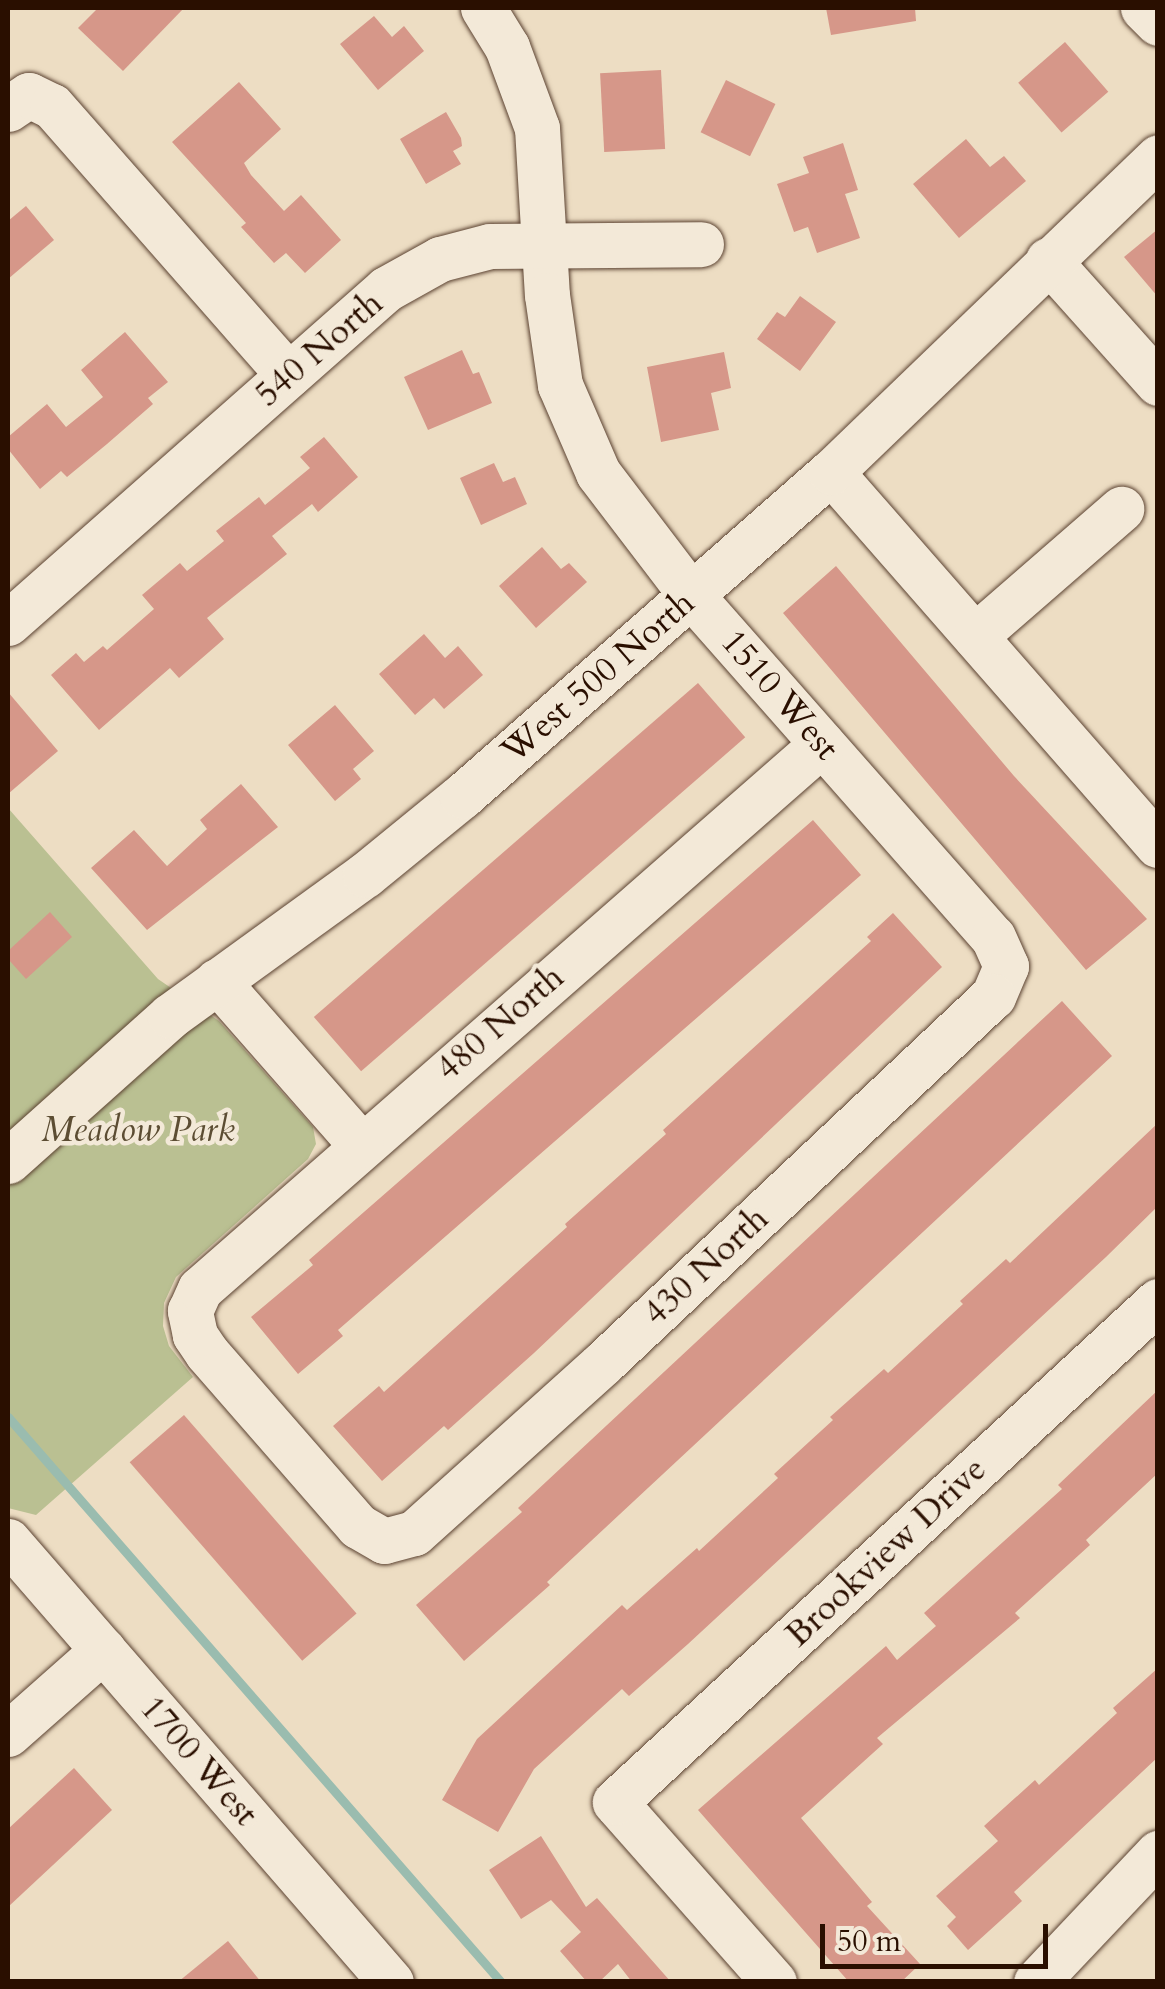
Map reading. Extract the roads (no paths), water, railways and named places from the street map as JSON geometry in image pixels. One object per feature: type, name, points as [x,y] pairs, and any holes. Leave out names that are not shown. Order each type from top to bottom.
[{"type":"street","name":"1510 West","points":[[482,8],[507,48],[537,128],[560,386],[598,473],[691,594],[993,937],[1006,966]]},
{"type":"street","points":[[1144,8],[1158,23]]},
{"type":"street","points":[[22,103],[52,106],[288,375]]},
{"type":"street","name":"West 500 North","points":[[8,1161],[217,980],[365,875],[448,808],[832,472],[1158,157]]},
{"type":"street","name":"540 North","points":[[8,622],[386,289],[440,259],[490,246],[702,244]]},
{"type":"street","points":[[1048,260],[1158,384]]},
{"type":"street","points":[[832,472],[1158,846]]},
{"type":"street","points":[[974,636],[1121,509]]},
{"type":"street","name":"480 North","points":[[190,1312],[200,1290],[218,1270],[822,744]]},
{"type":"street","name":"430 North","points":[[190,1312],[195,1336],[206,1353],[358,1526],[384,1541],[414,1533],[602,1364],[993,996],[1006,966]]},
{"type":"street","points":[[217,980],[360,1145]]},
{"type":"street","name":"Brookview Drive","points":[[774,1982],[614,1802],[1158,1301]]},
{"type":"street","name":"1700 West","points":[[8,1541],[380,1978]]},
{"type":"street","points":[[8,1734],[103,1650]]},
{"type":"street","points":[[1036,1982],[1158,1853]]},
{"type":"waterway","points":[[8,1417],[501,1982]]},
{"type":"park label","name":"Meadow Park","points":[[138,1130]]}]
